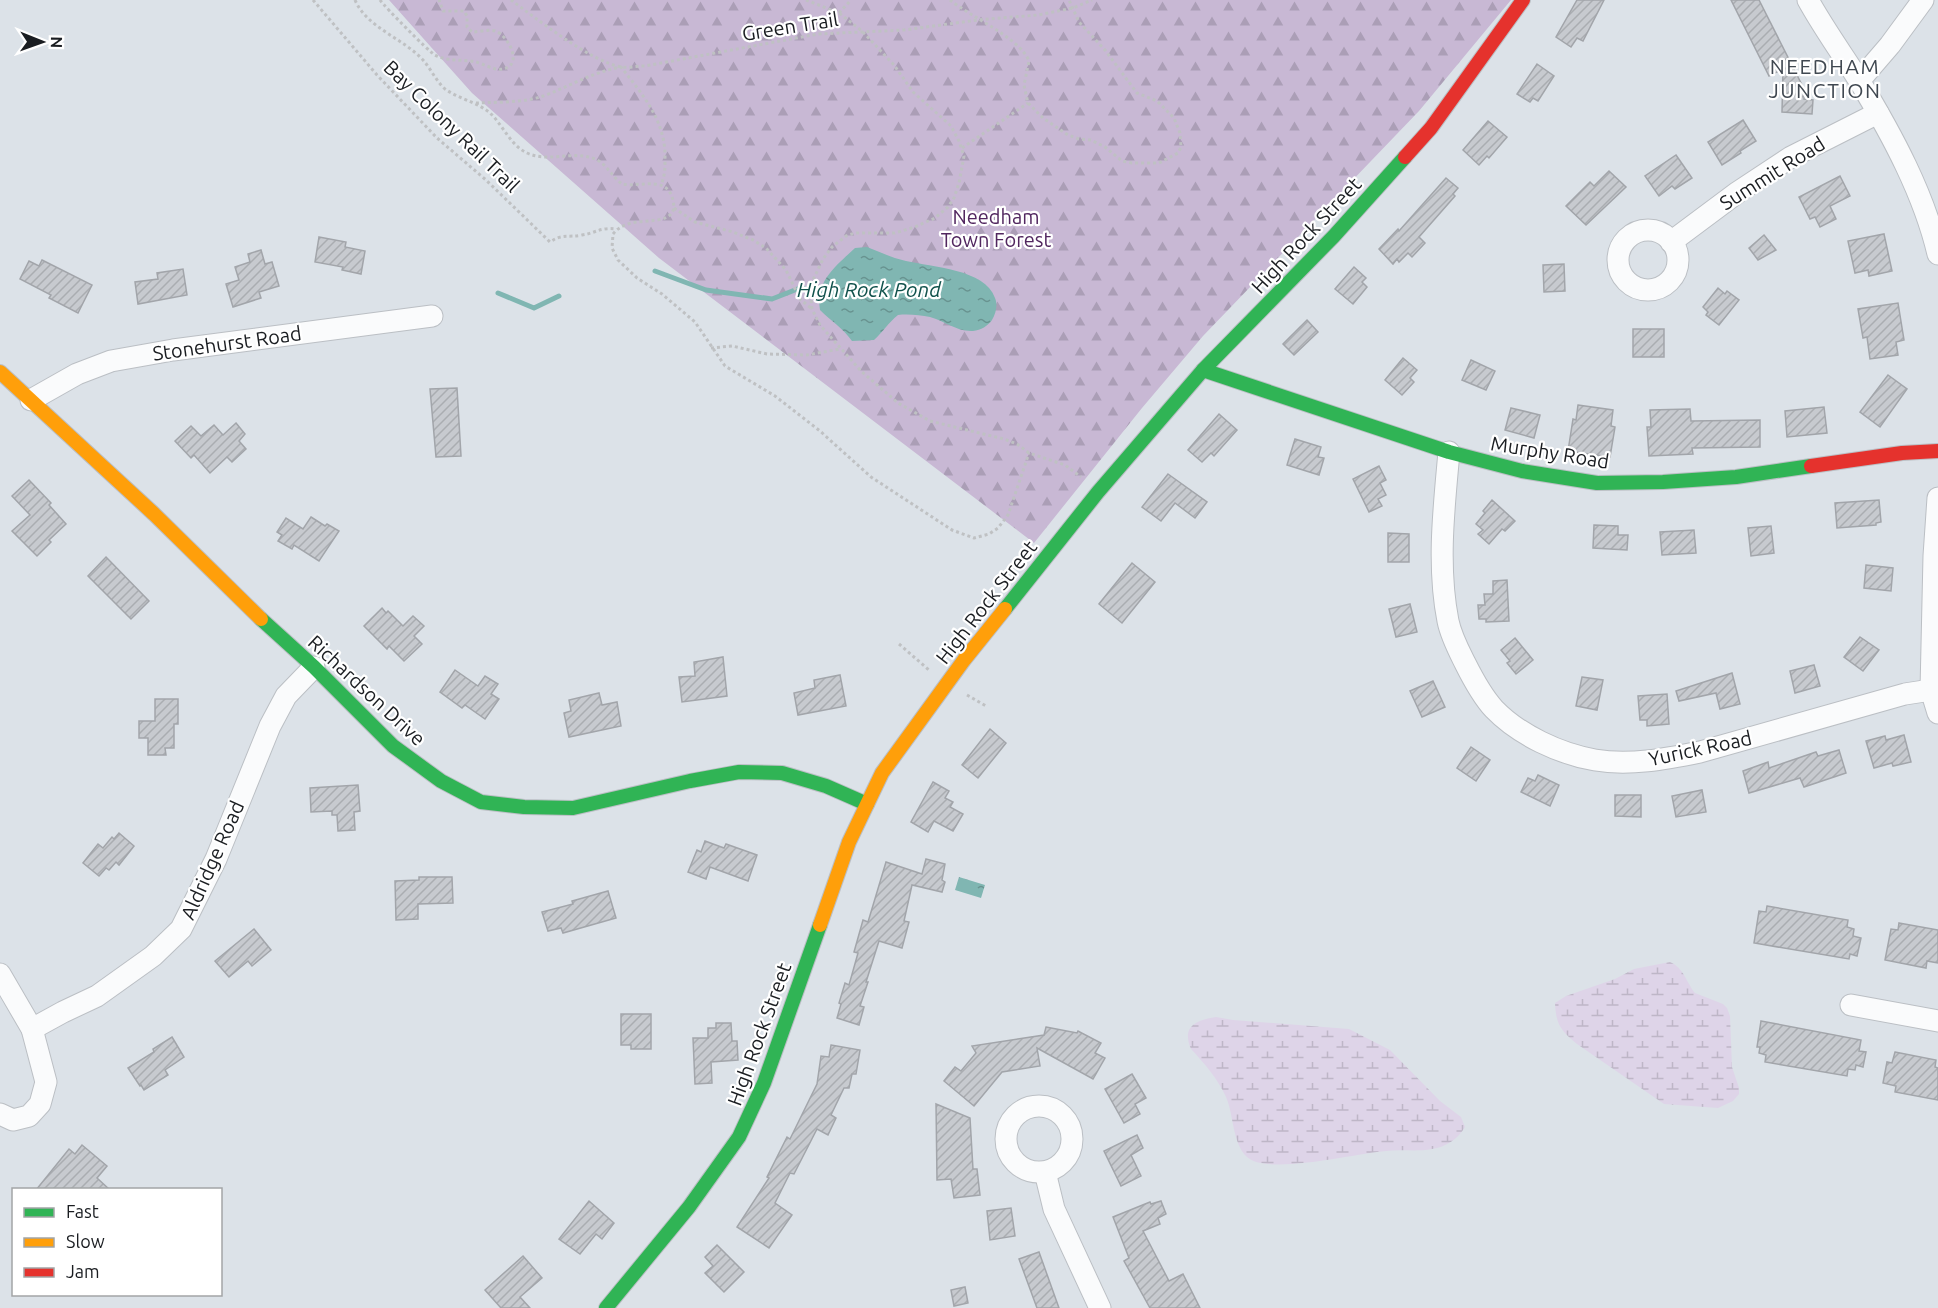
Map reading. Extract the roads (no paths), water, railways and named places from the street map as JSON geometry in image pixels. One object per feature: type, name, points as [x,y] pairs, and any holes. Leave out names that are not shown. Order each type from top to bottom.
[{"type":"street","name":"High Rock Street","points":[[606,1308],[702,1191],[744,1129],[764,1083],[831,891],[882,773],[958,668],[1098,492],[1203,370],[1334,236],[1431,128],[1523,0]]},
{"type":"street","points":[[1808,0],[1878,113],[1910,174],[1938,254]]},
{"type":"street","points":[[1859,81],[1890,45],[1923,0]]},
{"type":"street","name":"Summit Road","points":[[1671,242],[1738,192],[1791,157],[1878,113]]},
{"type":"street","name":"Stonehurst Road","points":[[31,400],[77,374],[111,360],[432,316]]},
{"type":"street","name":"Murphy Road","points":[[1203,370],[1449,452],[1559,478],[1598,483],[1736,477],[1902,453],[1938,451]]},
{"type":"street","name":"Richardson Drive","points":[[0,372],[154,514],[393,746],[441,781],[481,802],[524,807],[573,808],[739,772],[782,773],[826,786],[867,804]]},
{"type":"street","name":"Yurick Road","points":[[1449,452],[1444,510],[1443,565],[1444,594],[1451,631],[1470,674],[1494,709],[1514,726],[1543,742],[1595,760],[1620,762],[1669,758],[1700,752],[1905,694],[1931,690]]},
{"type":"street","points":[[1938,498],[1934,556],[1931,690],[1938,713]]},
{"type":"street","name":"Aldridge Road","points":[[32,1029],[97,996],[153,956],[181,929],[216,859],[270,726],[286,696],[314,667]]},
{"type":"street","points":[[0,974],[32,1029],[46,1082],[40,1104],[29,1116],[13,1120],[0,1114]]},
{"type":"street","points":[[1851,1005],[1938,1021]]},
{"type":"street","points":[[1045,1172],[1054,1209],[1100,1308]]},
{"type":"water","name":"High Rock Pond","points":[[867,247],[901,260],[956,271],[981,281],[995,298],[995,315],[981,329],[967,331],[930,317],[898,315],[874,340],[852,341],[820,310],[819,300],[828,275],[855,248]]},
{"type":"water","points":[[959,877],[985,885],[981,898],[955,890]]},
{"type":"waterway","points":[[655,271],[706,290],[772,299],[800,288],[819,291]]},
{"type":"waterway","points":[[498,293],[534,308],[559,296]]},
{"type":"district","name":"NEEDHAM JUNCTION","points":[[1825,78]]},
{"type":"park label","name":"Needham Town Forest","points":[[996,228]]}]
